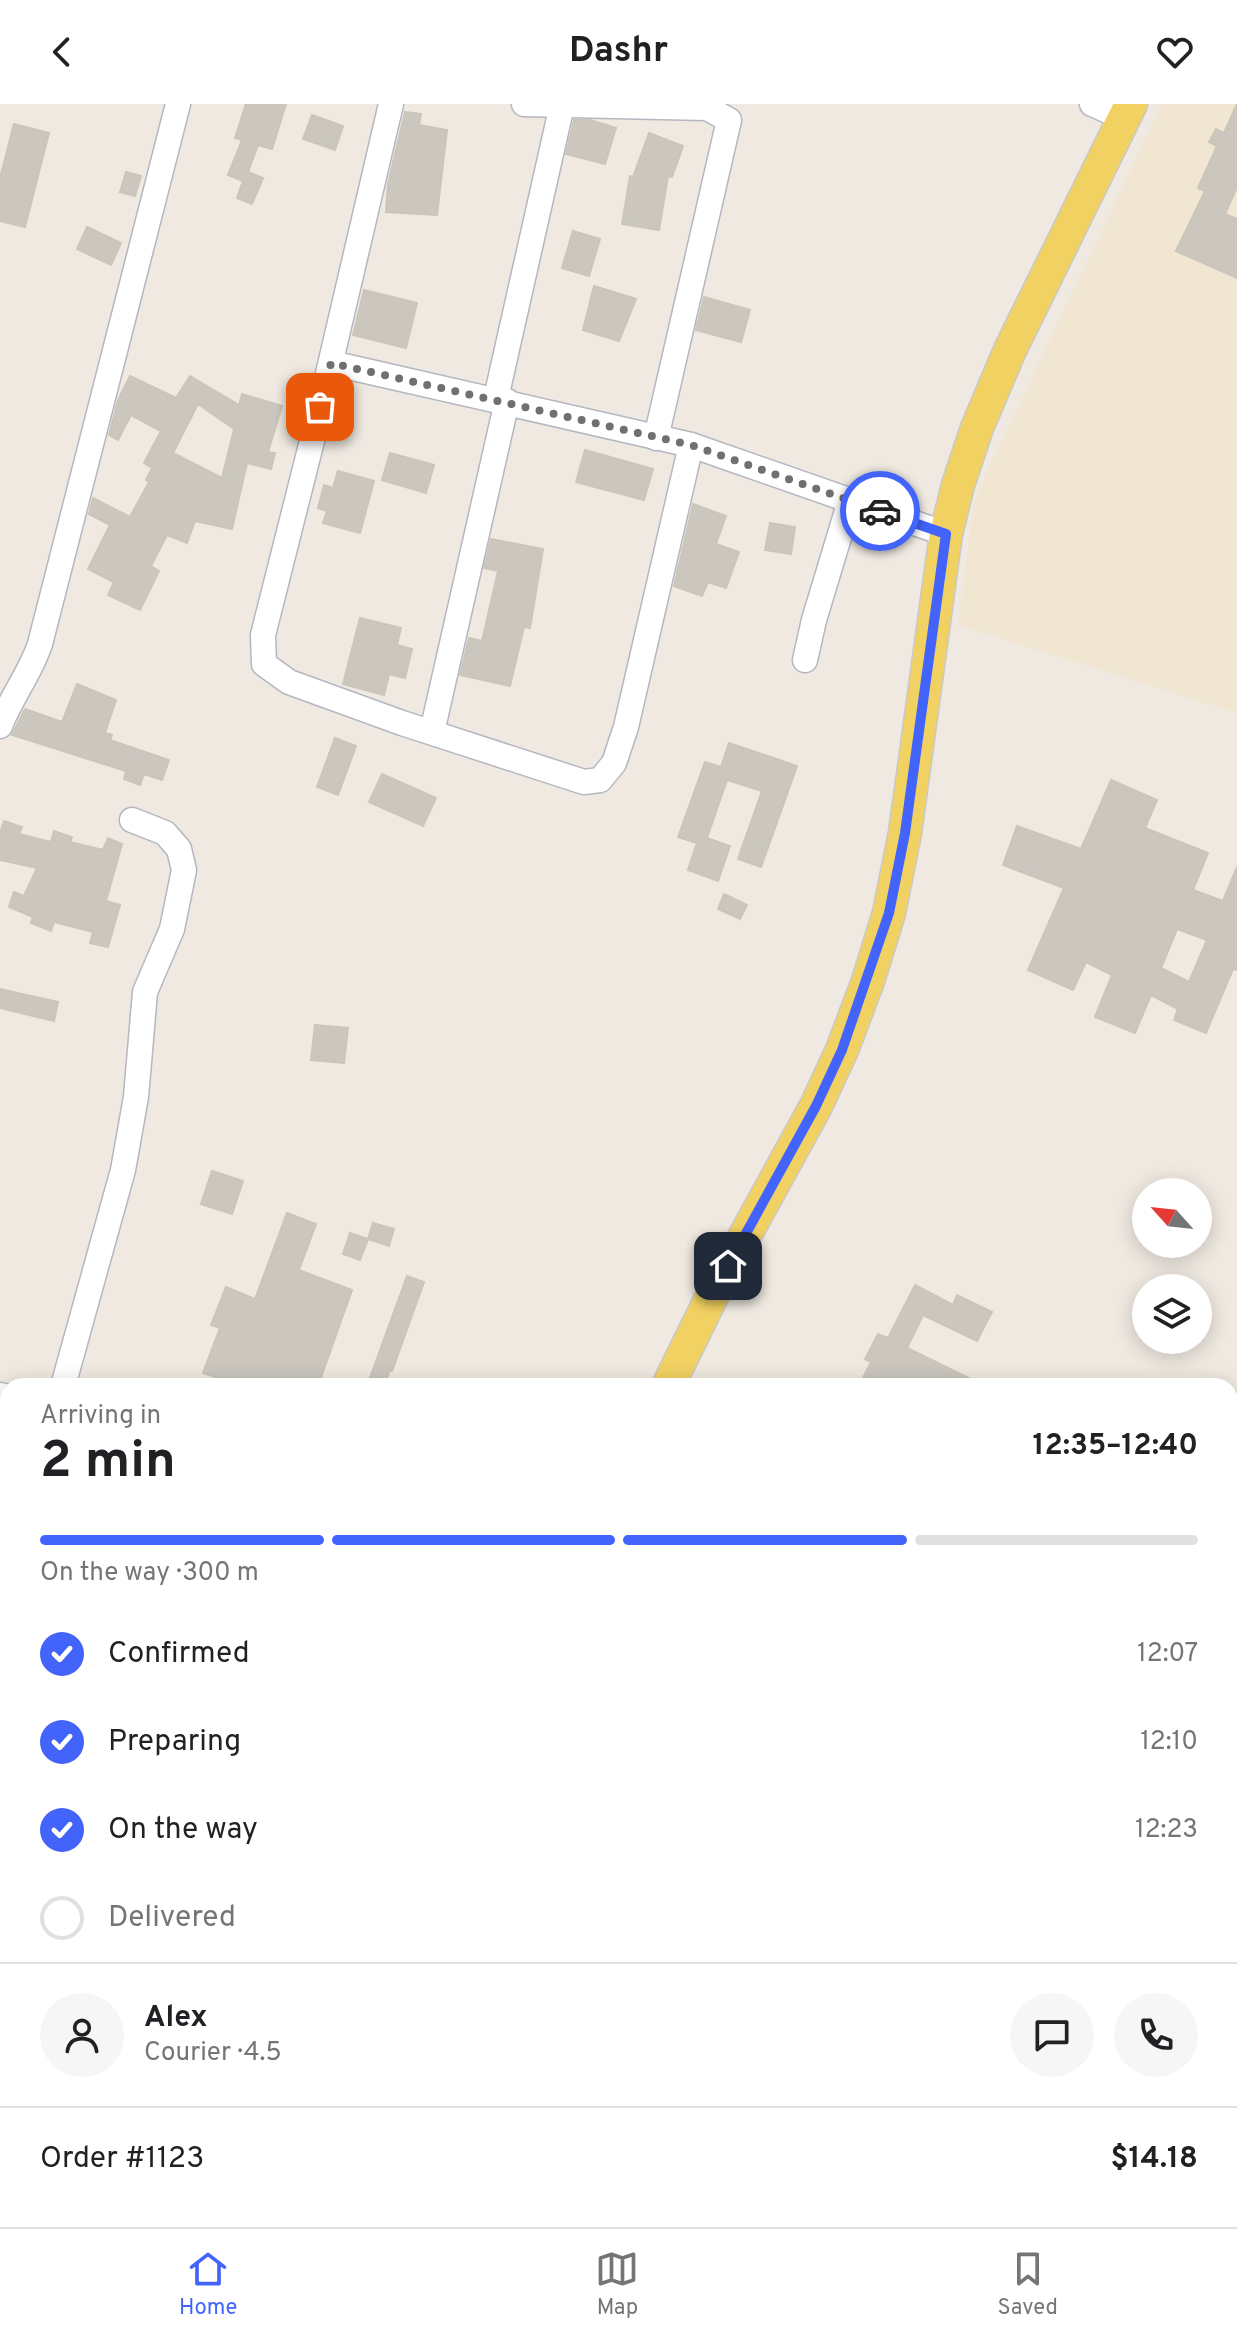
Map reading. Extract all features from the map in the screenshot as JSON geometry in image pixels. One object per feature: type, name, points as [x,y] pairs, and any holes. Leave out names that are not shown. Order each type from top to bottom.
[{"type":"main road","points":[[672,1378],[714,1292],[816,1106],[842,1050],[868,981],[889,913],[905,833],[946,534],[977,428],[1127,111]]},
{"type":"street","points":[[0,726],[14,693],[32,668],[40,644],[178,104]]},
{"type":"street","points":[[391,104],[263,635],[264,664],[289,682],[432,732],[584,782],[600,780],[614,763],[626,727],[691,445]]},
{"type":"street","points":[[524,104],[707,108],[729,120],[656,438]]},
{"type":"street","points":[[1092,104],[1127,111]]},
{"type":"street","points":[[432,732],[562,105]]},
{"type":"street","points":[[331,363],[691,445],[946,534]]},
{"type":"street","points":[[805,660],[817,607],[850,501]]},
{"type":"street","points":[[65,1378],[123,1170],[136,1097],[145,992],[172,929],[184,870],[179,849],[165,833],[132,820]]},
{"type":"shaded area","points":[[1162,104],[1237,104],[1237,713],[958,625],[974,500]]},
{"type":"building","points":[[246,104],[286,104],[272,149],[258,145],[248,172],[263,178],[252,204],[237,198],[243,181],[228,175],[242,140],[235,138]]},
{"type":"building","points":[[1237,104],[1237,187],[1225,214],[1237,219],[1237,278],[1176,251],[1205,191],[1198,188],[1217,146],[1209,142],[1216,129],[1224,133]]},
{"type":"building","points":[[405,112],[421,114],[419,125],[447,130],[437,215],[386,212],[388,184]]},
{"type":"building","points":[[312,115],[343,126],[335,150],[303,139]]},
{"type":"building","points":[[574,120],[590,120],[616,128],[605,164],[566,154]]},
{"type":"building","points":[[14,124],[49,133],[25,227],[0,221],[0,178]]},
{"type":"building","points":[[649,133],[683,146],[672,177],[668,176],[659,230],[622,224],[630,176],[633,177]]},
{"type":"building","points":[[126,172],[141,176],[135,196],[120,192]]},
{"type":"building","points":[[87,227],[121,243],[111,265],[77,249]]},
{"type":"building","points":[[573,231],[600,239],[589,276],[562,268]]},
{"type":"building","points":[[594,286],[636,299],[619,341],[583,330]]},
{"type":"building","points":[[364,290],[417,303],[406,348],[353,335]]},
{"type":"building","points":[[704,297],[750,310],[741,342],[696,330]]},
{"type":"building","points":[[130,376],[176,398],[190,376],[239,405],[242,394],[282,406],[268,452],[275,453],[271,469],[247,463],[232,529],[195,521],[187,543],[167,535],[151,566],[159,571],[140,610],[108,595],[114,582],[88,569],[110,525],[89,514],[93,498],[130,517],[149,482],[146,480],[152,468],[144,463],[161,431],[131,415],[118,440],[109,435],[118,400]],"holes":[[[198,404],[234,429],[222,478],[173,453]]]},
{"type":"building","points":[[585,450],[653,469],[644,500],[576,482]]},
{"type":"building","points":[[390,453],[434,465],[426,493],[382,480]]},
{"type":"building","points":[[338,471],[374,481],[360,533],[323,523],[327,511],[318,508],[324,485],[333,488]]},
{"type":"building","points":[[693,504],[726,516],[716,544],[739,552],[726,588],[708,582],[702,596],[674,586]]},
{"type":"building","points":[[770,523],[795,527],[791,554],[765,550]]},
{"type":"building","points":[[491,539],[543,549],[530,628],[524,627],[510,686],[460,675],[469,638],[482,641],[498,571],[484,568]]},
{"type":"building","points":[[360,618],[401,628],[397,645],[412,649],[405,678],[389,674],[384,695],[343,684]]},
{"type":"building","points":[[77,684],[116,700],[105,733],[112,735],[110,740],[169,760],[162,780],[144,774],[140,785],[124,779],[126,771],[12,735],[25,709],[62,722]]},
{"type":"building","points":[[335,738],[356,746],[338,795],[317,787]]},
{"type":"building","points":[[729,743],[797,766],[761,867],[738,859],[762,791],[727,780],[707,838],[730,846],[718,881],[688,870],[697,843],[678,837],[705,762],[721,767]]},
{"type":"building","points":[[382,774],[436,798],[423,826],[369,802]]},
{"type":"building","points":[[1111,780],[1157,800],[1145,828],[1208,853],[1193,890],[1223,901],[1237,867],[1237,970],[1233,969],[1206,1033],[1174,1020],[1178,1009],[1151,995],[1135,1033],[1095,1017],[1112,975],[1086,962],[1073,990],[1028,970],[1064,888],[1003,865],[1017,826],[1081,849]],"holes":[[[1177,929],[1207,940],[1189,982],[1161,968]]]},
{"type":"building","points":[[4,821],[22,827],[19,834],[51,842],[54,831],[72,837],[70,842],[103,850],[108,838],[122,844],[106,901],[120,905],[108,947],[90,943],[93,932],[54,922],[51,931],[31,923],[33,917],[9,907],[14,892],[24,896],[37,868],[0,860],[0,833]]},
{"type":"building","points":[[724,894],[747,905],[740,919],[718,909]]},
{"type":"building","points":[[0,989],[58,1002],[54,1021],[0,1008]]},
{"type":"building","points":[[315,1025],[348,1028],[344,1063],[311,1060]]},
{"type":"building","points":[[212,1171],[243,1181],[232,1214],[201,1204]]},
{"type":"building","points":[[287,1213],[316,1224],[299,1270],[352,1290],[321,1378],[217,1378],[203,1373],[220,1328],[211,1325],[226,1287],[255,1299]]},
{"type":"building","points":[[373,1223],[394,1229],[389,1246],[368,1239]]},
{"type":"building","points":[[350,1233],[368,1239],[360,1260],[343,1254]]},
{"type":"building","points":[[407,1276],[424,1282],[392,1371],[387,1378],[370,1378]]},
{"type":"building","points":[[915,1285],[953,1305],[957,1295],[992,1312],[977,1341],[923,1315],[907,1348],[969,1378],[863,1378],[871,1362],[865,1359],[878,1334],[888,1338]]},
{"type":"way so far","points":[[320,407],[331,363],[496,398],[691,445],[880,511]]},
{"type":"route","points":[[728,1266],[816,1106],[842,1050],[889,913],[905,833],[946,534],[880,511]]}]
